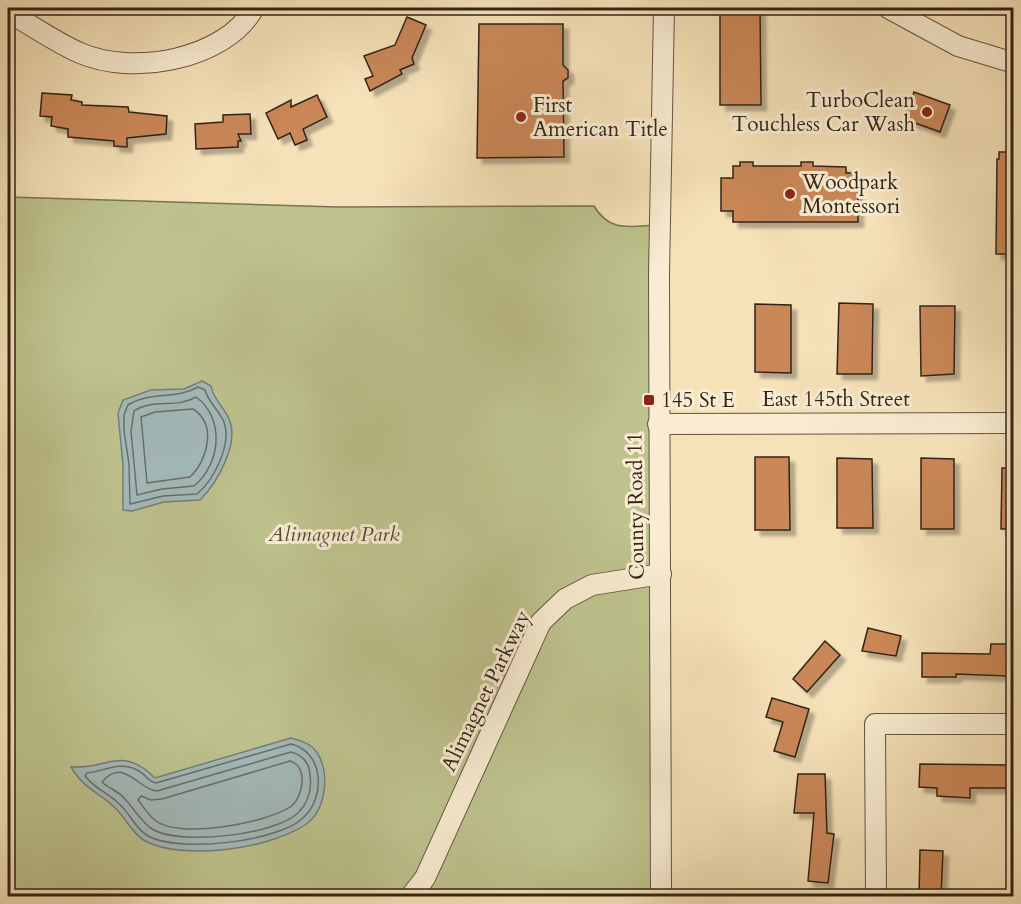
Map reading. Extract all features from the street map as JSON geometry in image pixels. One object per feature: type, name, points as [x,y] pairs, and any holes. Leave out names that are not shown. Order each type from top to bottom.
[{"type":"street","points":[[8,12],[80,54],[120,63],[161,63],[208,47],[246,21],[254,8]]},
{"type":"street","name":"County Road 11","points":[[661,897],[661,574],[658,424],[664,8]]},
{"type":"street","points":[[888,8],[958,46],[1014,63]]},
{"type":"street","name":"East 145th Street","points":[[658,424],[1014,423]]},
{"type":"street","name":"Alimagnet Parkway","points":[[411,897],[425,878],[541,622],[565,599],[592,585],[661,574]]},
{"type":"street","points":[[876,897],[875,724],[1014,724]]},
{"type":"green space","name":"Alimagnet Park","points":[[8,197],[337,207],[594,206],[600,215],[614,224],[630,227],[659,225],[661,896],[8,896]]},
{"type":"water","points":[[202,381],[211,386],[232,429],[229,451],[220,473],[200,500],[164,502],[132,511],[123,510],[123,465],[118,413],[123,400],[151,390],[184,389]]},
{"type":"water","points":[[291,738],[310,745],[322,763],[325,782],[318,811],[305,825],[289,833],[248,846],[226,850],[181,850],[145,841],[136,834],[108,801],[86,786],[71,767],[124,761],[143,768],[155,778]]},
{"type":"building","points":[[720,8],[760,8],[761,105],[720,105]]},
{"type":"building","points":[[407,17],[426,25],[412,58],[414,64],[400,70],[402,74],[370,91],[365,79],[373,76],[364,56],[395,45]]},
{"type":"building","name":"First American Title","points":[[479,24],[563,24],[563,65],[568,70],[568,78],[563,81],[564,157],[477,158]]},
{"type":"building","name":"TurboClean Touchless Car Wash","points":[[914,92],[950,105],[940,132],[904,119]]},
{"type":"building","points":[[42,93],[72,95],[71,100],[82,102],[82,105],[128,107],[129,112],[167,116],[166,134],[127,138],[127,147],[114,146],[114,141],[68,137],[68,129],[51,126],[52,117],[40,116]]},
{"type":"building","points":[[317,95],[327,117],[303,129],[307,140],[295,145],[290,133],[278,139],[266,113],[291,100],[291,107]]},
{"type":"building","points":[[250,114],[251,134],[238,134],[241,141],[238,141],[238,147],[196,149],[195,124],[223,122],[223,115]]},
{"type":"building","points":[[999,152],[1014,152],[1014,254],[996,254]]},
{"type":"building","name":"Woodpark Montessori","points":[[740,162],[753,162],[753,166],[801,166],[801,162],[813,162],[813,166],[846,167],[846,173],[858,173],[858,222],[733,222],[733,211],[721,211],[721,178],[733,178],[733,166],[740,166]]},
{"type":"building","points":[[839,303],[873,304],[872,374],[837,374]]},
{"type":"building","points":[[755,304],[791,305],[791,373],[755,372]]},
{"type":"building","points":[[920,306],[955,306],[954,374],[921,376]]},
{"type":"building","points":[[755,457],[789,457],[790,530],[755,530]]},
{"type":"building","points":[[837,458],[872,459],[873,528],[837,528]]},
{"type":"building","points":[[921,458],[954,459],[954,529],[921,529]]},
{"type":"building","points":[[1002,468],[1014,468],[1014,529],[1001,529]]},
{"type":"building","points":[[868,628],[901,636],[896,656],[862,651]]},
{"type":"building","points":[[825,641],[840,655],[807,692],[793,679]]},
{"type":"building","points":[[991,644],[1009,644],[1009,652],[1014,652],[1014,671],[1008,671],[1008,676],[956,674],[956,677],[922,677],[922,653],[990,654]]},
{"type":"building","points":[[772,698],[809,709],[795,757],[774,751],[783,722],[766,717]]},
{"type":"building","points":[[920,764],[1014,765],[1014,788],[970,788],[970,798],[937,796],[937,788],[919,787]]},
{"type":"building","points":[[798,774],[825,774],[827,833],[834,834],[828,883],[808,881],[814,813],[794,813]]},
{"type":"building","points":[[920,850],[943,851],[941,897],[919,897]]},
{"type":"place","name":"TurboClean Touchless Car Wash","points":[[927,112]]},
{"type":"place","name":"First American Title","points":[[521,117]]},
{"type":"place","name":"Woodpark Montessori","points":[[790,194]]},
{"type":"place","name":"145 St E","points":[[649,400]]}]
